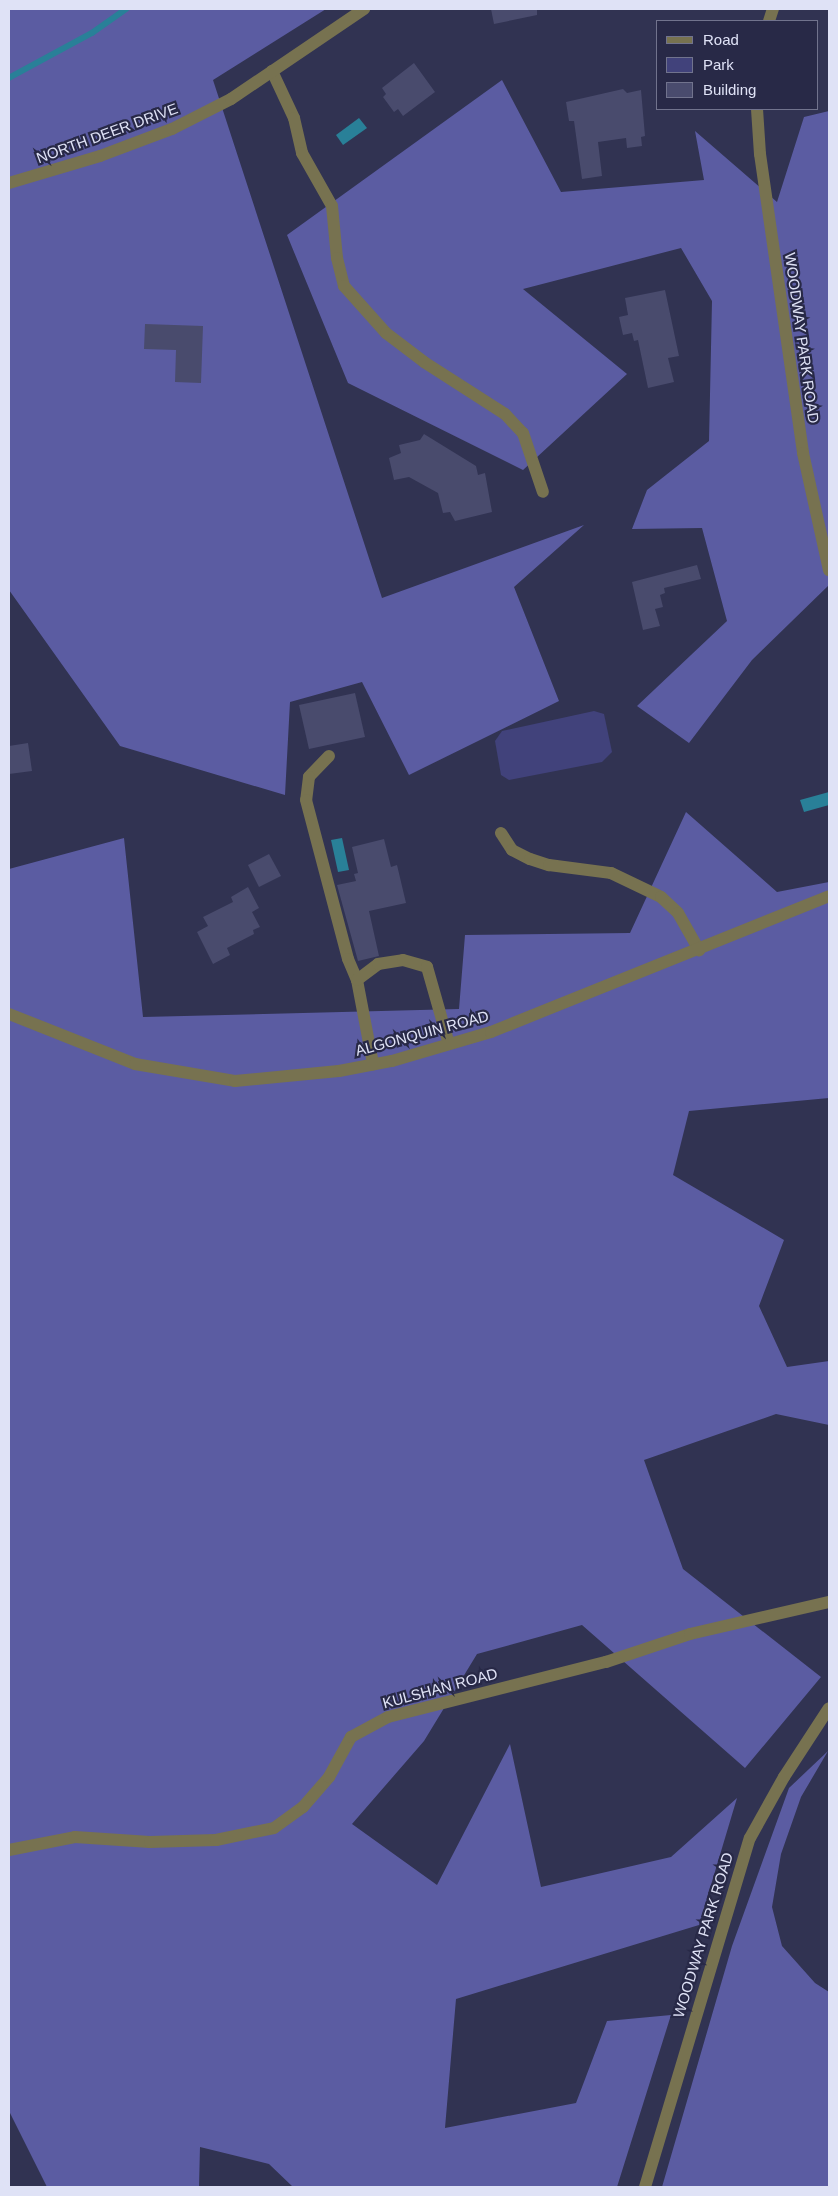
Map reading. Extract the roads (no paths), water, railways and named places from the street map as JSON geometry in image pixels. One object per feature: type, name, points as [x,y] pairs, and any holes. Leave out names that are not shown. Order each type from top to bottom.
[{"type":"street","name":"NORTH DEER DRIVE","points":[[9,183],[100,156],[172,129],[231,99],[364,9]]},
{"type":"street","points":[[272,71],[294,118],[302,153],[332,206],[337,258],[344,286],[386,333],[424,362],[505,414],[523,433],[543,492]]},
{"type":"street","name":"WOODWAY PARK ROAD","points":[[757,110],[760,154],[798,426],[811,499],[829,570]]},
{"type":"street","points":[[329,756],[309,777],[306,800],[348,959],[356,980],[373,1064]]},
{"type":"street","points":[[501,833],[512,850],[530,859],[549,865],[611,873],[661,897],[678,913],[699,950]]},
{"type":"street","name":"ALGONQUIN ROAD","points":[[9,1014],[134,1064],[235,1080],[373,1064],[491,1032],[699,950],[829,896]]},
{"type":"street","points":[[356,980],[378,964],[403,960],[427,967],[449,1044]]},
{"type":"street","name":"KULSHAN ROAD","points":[[9,1850],[75,1837],[150,1842],[200,1840],[274,1828],[310,1800],[329,1777],[351,1737],[388,1717],[606,1662],[690,1634],[829,1602]]},
{"type":"street","name":"WOODWAY PARK ROAD","points":[[644,2187],[750,1838],[784,1777],[829,1708]]},
{"type":"water","points":[[359,118],[367,128],[343,145],[336,135]]},
{"type":"water","points":[[829,792],[829,805],[804,812],[800,800]]},
{"type":"water","points":[[342,838],[349,870],[338,872],[331,840]]},
{"type":"waterway","points":[[9,78],[92,33],[126,9]]}]
